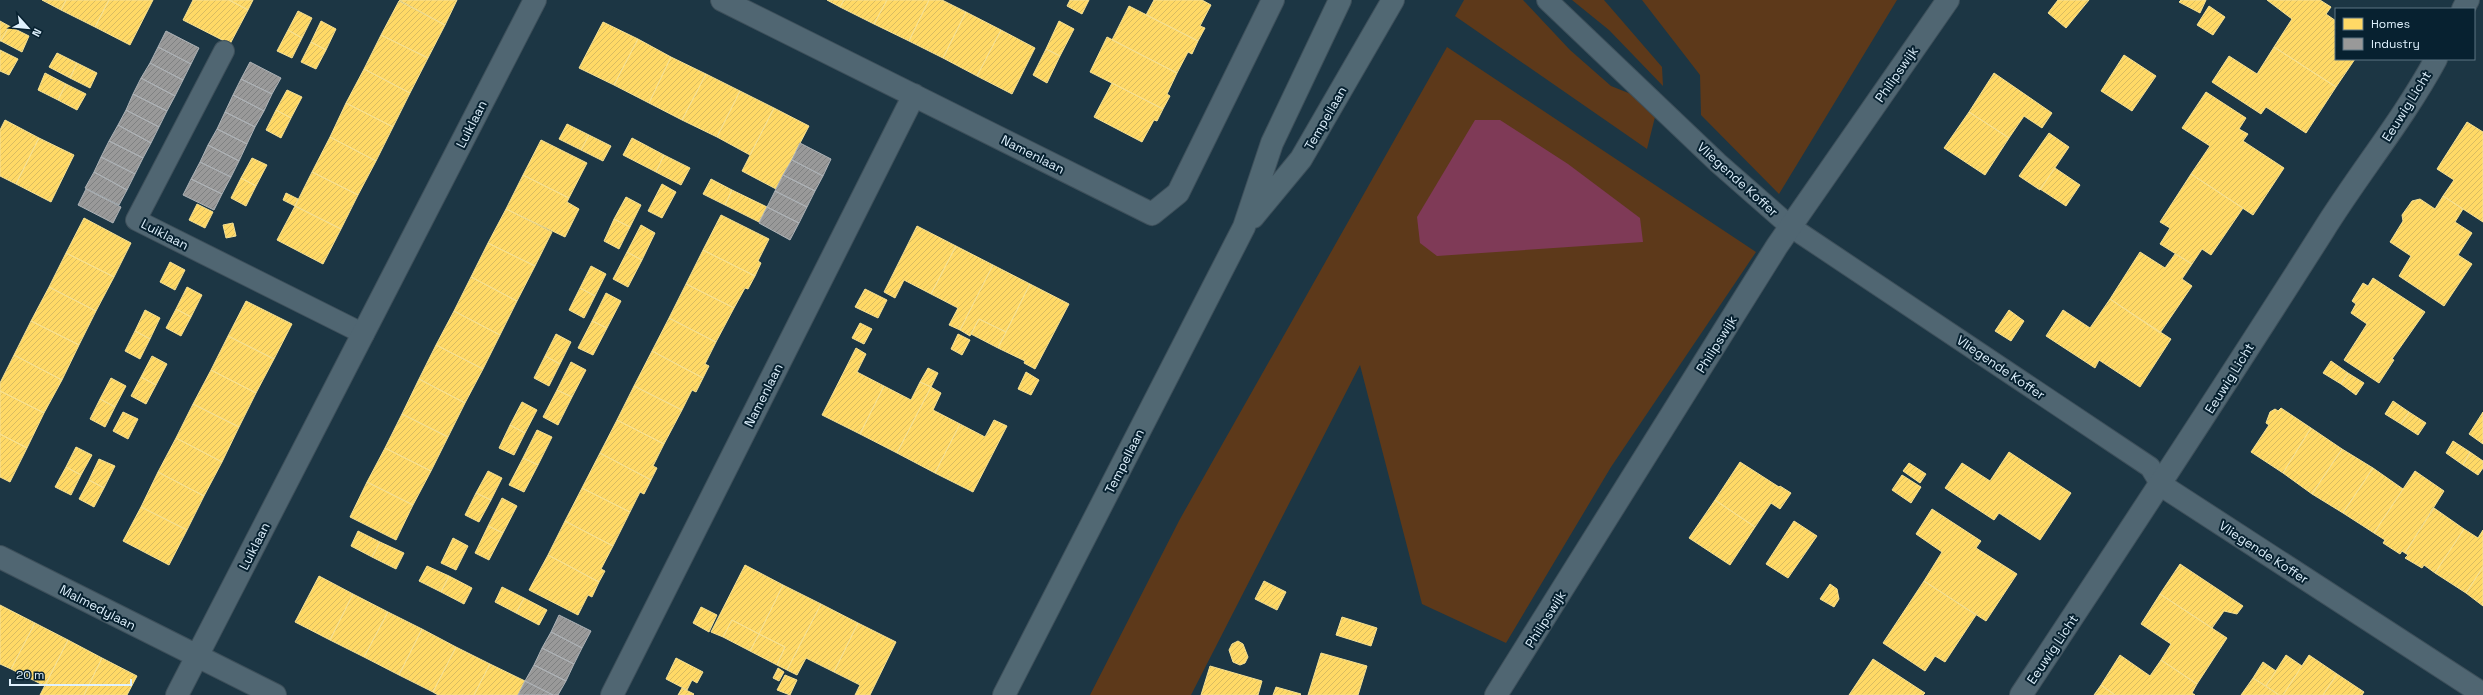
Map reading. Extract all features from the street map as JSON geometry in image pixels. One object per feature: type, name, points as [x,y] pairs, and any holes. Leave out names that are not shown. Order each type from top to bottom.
[{"type":"main road","name":"Tempellaan","points":[[1004,695],[1244,227],[1272,143],[1340,0]]},
{"type":"main road","name":"Tempellaan","points":[[1244,227],[1301,159],[1392,0]]},
{"type":"street","name":"Luiklaan","points":[[177,695],[535,0]]},
{"type":"street","name":"Namenlaan","points":[[722,0],[1152,214],[1178,193],[1273,0]]},
{"type":"street","name":"Philipswijk","points":[[1496,695],[1791,227],[1948,0]]},
{"type":"street","name":"Eeuwig Licht","points":[[2021,695],[2161,486],[2345,196],[2392,132],[2435,60]]},
{"type":"street","name":"Namenlaan","points":[[612,695],[914,95]]},
{"type":"street","name":"Vliegende Koffer","points":[[2161,486],[2483,694]]},
{"type":"street","name":"Malmedylaan","points":[[0,557],[197,656]]},
{"type":"street","points":[[197,656],[275,695]]},
{"type":"lane","name":"Vliegende Koffer","points":[[1547,0],[1718,163],[1791,227],[2150,467],[2161,486]]},
{"type":"lane","name":"Luiklaan","points":[[224,51],[136,220],[364,334]]},
{"type":"shaded area","points":[[1464,0],[1523,0],[1570,50],[1611,86],[1636,96],[1655,117],[1647,149],[1455,16]]},
{"type":"shaded area","points":[[1572,0],[1604,0],[1662,67],[1663,86],[1609,30]]},
{"type":"shaded area","points":[[1642,0],[1897,0],[1779,194],[1701,115],[1700,75]]},
{"type":"shaded area","points":[[1447,47],[1756,252],[1611,467],[1506,643],[1422,604],[1360,365],[1191,695],[1090,695],[1180,519]]},
{"type":"shaded area","points":[[1475,120],[1500,120],[1568,164],[1640,218],[1643,242],[1437,256],[1420,243],[1417,217]]},
{"type":"building: Homes","points":[[42,0],[66,0],[61,10]]},
{"type":"building: Homes","points":[[66,0],[109,0],[95,27],[61,10]]},
{"type":"building: Homes","points":[[109,0],[153,0],[130,45],[95,27]]},
{"type":"building: Homes","points":[[193,0],[229,0],[248,10],[230,44],[183,20]]},
{"type":"building: Homes","points":[[229,0],[253,0],[248,10]]},
{"type":"building: Homes","points":[[399,0],[457,0],[445,25]]},
{"type":"building: Homes","points":[[827,0],[844,0],[840,7]]},
{"type":"building: Homes","points":[[844,0],[887,0],[874,24],[840,7]]},
{"type":"building: Homes","points":[[887,0],[929,0],[909,41],[874,24]]},
{"type":"building: Homes","points":[[929,0],[942,0],[966,12],[943,58],[909,41]]},
{"type":"building: Homes","points":[[1070,0],[1089,0],[1082,14],[1067,6]]},
{"type":"building: Homes","points":[[1154,0],[1202,0],[1211,5],[1200,26],[1205,28],[1198,41],[1146,15]]},
{"type":"building: Homes","points":[[2058,0],[2089,0],[2066,28],[2048,13]]},
{"type":"building: Homes","points":[[2181,0],[2206,0],[2200,13],[2179,2]]},
{"type":"building: Homes","points":[[2267,0],[2320,0],[2331,7],[2326,14],[2335,20],[2335,60],[2354,60],[2336,87],[2274,47],[2292,19]]},
{"type":"building: Homes","points":[[399,1],[445,25],[428,58],[381,35]]},
{"type":"building: Homes","points":[[1129,6],[1198,41],[1192,54],[1188,52],[1177,73],[1112,40]]},
{"type":"building: Homes","points":[[2209,6],[2225,17],[2213,35],[2197,25]]},
{"type":"building: Homes","points":[[298,11],[312,18],[302,38],[288,30]]},
{"type":"building: Homes","points":[[966,12],[1001,30],[977,76],[943,58]]},
{"type":"building: Homes","points":[[0,21],[9,26],[1,41],[0,41]]},
{"type":"building: Homes","points":[[321,21],[336,29],[326,50],[311,42]]},
{"type":"building: Homes","points":[[1059,21],[1074,29],[1060,56],[1046,49]]},
{"type":"building: Homes","points":[[603,22],[638,39],[614,85],[579,68]]},
{"type":"building: Homes","points":[[9,26],[29,36],[22,52],[1,41]]},
{"type":"building: Homes","points":[[288,30],[302,38],[292,58],[277,51]]},
{"type":"building: Homes","points":[[1001,30],[1035,48],[1012,94],[977,76]]},
{"type":"building: Homes","points":[[381,35],[428,58],[410,93],[364,69]]},
{"type":"building: Homes","points":[[1107,37],[1177,73],[1167,94],[1170,96],[1163,109],[1090,72]]},
{"type":"building: Homes","points":[[638,39],[671,57],[649,103],[614,85]]},
{"type":"building: Homes","points":[[311,42],[326,50],[316,69],[301,62]]},
{"type":"building: Homes","points":[[2274,47],[2336,87],[2306,133],[2266,107],[2261,114],[2212,82],[2229,56],[2257,74]]},
{"type":"building: Homes","points":[[1046,49],[1060,56],[1047,83],[1033,75]]},
{"type":"building: Homes","points":[[0,50],[18,59],[9,75],[0,71]]},
{"type":"building: Homes","points":[[57,53],[77,63],[70,78],[49,67]]},
{"type":"building: Homes","points":[[2124,55],[2156,76],[2132,111],[2101,91]]},
{"type":"building: Homes","points":[[671,57],[706,74],[682,120],[649,103]]},
{"type":"building: Homes","points":[[77,63],[97,73],[90,88],[70,78]]},
{"type":"building: Homes","points":[[364,69],[410,93],[393,127],[346,103]]},
{"type":"building: Homes","points":[[45,73],[66,84],[58,100],[38,90]]},
{"type":"building: Homes","points":[[1994,73],[2052,113],[2042,128],[2024,116],[2009,138],[1969,112]]},
{"type":"building: Homes","points":[[706,74],[740,91],[717,137],[682,120]]},
{"type":"building: Homes","points":[[1112,83],[1163,109],[1157,121],[1154,120],[1142,142],[1094,117]]},
{"type":"building: Homes","points":[[66,84],[86,94],[77,110],[58,100]]},
{"type":"building: Homes","points":[[287,90],[302,97],[291,118],[276,110]]},
{"type":"building: Homes","points":[[740,91],[774,108],[750,155],[717,137]]},
{"type":"building: Homes","points":[[2206,92],[2246,118],[2239,129],[2248,134],[2243,141],[2284,168],[2253,215],[2191,174],[2210,146],[2182,128]]},
{"type":"building: Homes","points":[[346,103],[393,127],[376,161],[330,137]]},
{"type":"building: Homes","points":[[774,108],[809,126],[776,189],[742,171]]},
{"type":"building: Homes","points":[[276,110],[291,118],[281,138],[266,130]]},
{"type":"building: Homes","points":[[1969,112],[2009,138],[1985,175],[1944,148]]},
{"type":"building: Homes","points":[[5,120],[39,138],[16,184],[0,176],[0,130]]},
{"type":"building: Homes","points":[[2467,122],[2483,132],[2483,222],[2443,196],[2454,180],[2437,169]]},
{"type":"building: Homes","points":[[567,124],[589,135],[581,150],[559,139]]},
{"type":"building: Homes","points":[[2049,133],[2069,147],[2040,190],[2019,176]]},
{"type":"building: Homes","points":[[589,135],[611,146],[603,161],[581,150]]},
{"type":"building: Homes","points":[[330,137],[376,161],[358,195],[312,172]]},
{"type":"building: Homes","points":[[39,138],[74,155],[51,202],[16,184]]},
{"type":"building: Homes","points":[[632,138],[664,155],[656,172],[623,155]]},
{"type":"building: Homes","points":[[541,140],[587,163],[569,198],[523,175]]},
{"type":"building: Homes","points":[[664,155],[690,168],[681,185],[656,172]]},
{"type":"building: Homes","points":[[252,158],[267,165],[256,186],[241,178]]},
{"type":"building: Homes","points":[[2055,168],[2080,185],[2066,206],[2040,189]]},
{"type":"building: Homes","points":[[312,172],[358,195],[341,229],[295,206]]},
{"type":"building: Homes","points":[[2191,174],[2243,208],[2211,255],[2202,249],[2192,264],[2160,244],[2170,228],[2160,222]]},
{"type":"building: Homes","points":[[523,175],[569,198],[567,202],[579,209],[565,237],[506,209]]},
{"type":"building: Homes","points":[[241,178],[256,186],[246,206],[231,198]]},
{"type":"building: Homes","points":[[711,179],[732,190],[725,205],[703,194]]},
{"type":"building: Homes","points":[[662,184],[676,192],[662,218],[648,211]]},
{"type":"building: Homes","points":[[732,190],[767,207],[759,222],[725,205]]},
{"type":"building: Homes","points":[[286,193],[298,199],[295,206],[283,200]]},
{"type":"building: Homes","points":[[2443,196],[2463,209],[2455,222],[2472,233],[2458,255],[2472,264],[2444,306],[2399,276],[2411,256],[2390,242],[2403,221],[2402,215],[2412,201],[2420,199],[2435,209]]},
{"type":"building: Homes","points":[[626,197],[641,205],[630,227],[614,219]]},
{"type":"building: Homes","points":[[197,204],[213,212],[205,228],[189,220]]},
{"type":"building: Homes","points":[[295,206],[341,229],[323,264],[277,240]]},
{"type":"building: Homes","points":[[506,209],[552,232],[535,266],[488,243]]},
{"type":"building: Homes","points":[[721,215],[769,239],[758,261],[761,263],[755,276],[703,250]]},
{"type":"building: Homes","points":[[84,218],[131,243],[114,277],[66,253]]},
{"type":"building: Homes","points":[[614,219],[630,227],[619,249],[604,241]]},
{"type":"building: Homes","points":[[233,223],[236,236],[226,238],[223,225]]},
{"type":"building: Homes","points":[[641,225],[655,233],[642,260],[627,252]]},
{"type":"building: Homes","points":[[917,226],[956,246],[931,294],[904,280],[895,298],[884,292]]},
{"type":"building: Homes","points":[[488,243],[535,266],[517,301],[471,277]]},
{"type":"building: Homes","points":[[956,246],[993,265],[960,330],[949,325],[958,308],[931,294]]},
{"type":"building: Homes","points":[[703,250],[755,276],[748,289],[745,288],[734,308],[686,284]]},
{"type":"building: Homes","points":[[627,252],[642,260],[628,287],[613,279]]},
{"type":"building: Homes","points":[[2140,252],[2165,268],[2175,254],[2192,264],[2182,279],[2192,286],[2160,333],[2110,299]]},
{"type":"building: Homes","points":[[66,253],[114,277],[96,311],[49,287]]},
{"type":"building: Homes","points":[[170,262],[185,270],[175,290],[160,282]]},
{"type":"building: Homes","points":[[993,265],[1030,284],[1006,332],[979,319],[970,336],[960,330]]},
{"type":"building: Homes","points":[[591,266],[606,274],[595,296],[580,288]]},
{"type":"building: Homes","points":[[471,277],[517,301],[500,335],[454,311]]},
{"type":"building: Homes","points":[[2373,278],[2425,312],[2392,359],[2394,360],[2379,383],[2344,360],[2367,324],[2351,313],[2356,304],[2352,301],[2363,283],[2368,286]]},
{"type":"building: Homes","points":[[686,284],[734,308],[716,342],[669,318]]},
{"type":"building: Homes","points":[[1030,284],[1069,304],[1035,369],[1024,363],[1025,361],[998,348]]},
{"type":"building: Homes","points":[[49,287],[96,311],[79,345],[31,321]]},
{"type":"building: Homes","points":[[187,287],[202,295],[191,317],[176,309]]},
{"type":"building: Homes","points":[[580,288],[595,296],[584,318],[569,310]]},
{"type":"building: Homes","points":[[865,289],[887,300],[878,318],[855,307]]},
{"type":"building: Homes","points":[[606,293],[621,301],[607,328],[592,321]]},
{"type":"building: Homes","points":[[2110,299],[2171,339],[2140,387],[2099,360],[2095,368],[2046,336],[2063,310],[2090,328]]},
{"type":"building: Homes","points":[[246,301],[292,324],[274,359],[228,336]]},
{"type":"building: Homes","points":[[176,309],[191,317],[181,336],[166,328]]},
{"type":"building: Homes","points":[[145,310],[160,318],[150,339],[135,331]]},
{"type":"building: Homes","points":[[2009,310],[2024,321],[2011,341],[1995,331]]},
{"type":"building: Homes","points":[[454,311],[500,335],[483,369],[436,345]]},
{"type":"building: Homes","points":[[669,318],[716,342],[705,364],[709,366],[703,378],[652,351]]},
{"type":"building: Homes","points":[[979,319],[1006,332],[998,348],[971,334]]},
{"type":"building: Homes","points":[[31,321],[79,345],[62,380],[14,355]]},
{"type":"building: Homes","points":[[592,321],[607,328],[593,355],[578,348]]},
{"type":"building: Homes","points":[[860,323],[872,329],[864,344],[852,338]]},
{"type":"building: Homes","points":[[135,331],[150,339],[140,359],[125,351]]},
{"type":"building: Homes","points":[[556,334],[571,342],[560,364],[545,356]]},
{"type":"building: Homes","points":[[958,334],[970,340],[962,355],[951,349]]},
{"type":"building: Homes","points":[[228,336],[274,359],[256,393],[211,370]]},
{"type":"building: Homes","points":[[436,345],[483,369],[465,403],[419,379]]},
{"type":"building: Homes","points":[[856,348],[866,354],[857,372],[884,386],[860,434],[822,415]]},
{"type":"building: Homes","points":[[652,351],[703,378],[696,392],[692,390],[682,410],[634,386]]},
{"type":"building: Homes","points":[[14,355],[62,380],[44,413],[0,391],[0,383]]},
{"type":"building: Homes","points":[[152,356],[167,364],[156,385],[141,377]]},
{"type":"building: Homes","points":[[545,356],[560,364],[549,386],[534,378]]},
{"type":"building: Homes","points":[[2331,361],[2348,373],[2341,384],[2323,373]]},
{"type":"building: Homes","points":[[571,362],[586,370],[572,397],[557,390]]},
{"type":"building: Homes","points":[[928,368],[938,373],[931,387],[920,382]]},
{"type":"building: Homes","points":[[211,370],[256,393],[239,427],[193,404]]},
{"type":"building: Homes","points":[[1026,372],[1039,380],[1031,395],[1018,389]]},
{"type":"building: Homes","points":[[2348,373],[2364,383],[2356,395],[2341,384]]},
{"type":"building: Homes","points":[[141,377],[156,385],[146,404],[131,396]]},
{"type":"building: Homes","points":[[111,378],[126,386],[115,407],[100,399]]},
{"type":"building: Homes","points":[[419,379],[465,403],[448,437],[402,414]]},
{"type":"building: Homes","points":[[920,382],[931,387],[897,453],[860,434],[884,386],[911,400]]},
{"type":"building: Homes","points":[[634,386],[682,410],[664,444],[617,420]]},
{"type":"building: Homes","points":[[931,387],[941,393],[933,410],[960,424],[935,473],[897,453]]},
{"type":"building: Homes","points":[[557,390],[572,397],[558,425],[543,417]]},
{"type":"building: Homes","points":[[0,391],[44,413],[27,448],[0,434]]},
{"type":"building: Homes","points":[[100,399],[115,407],[105,427],[90,419]]},
{"type":"building: Homes","points":[[2393,401],[2409,412],[2401,424],[2385,414]]},
{"type":"building: Homes","points":[[522,402],[537,410],[525,433],[510,425]]},
{"type":"building: Homes","points":[[193,404],[239,427],[222,462],[176,438]]},
{"type":"building: Homes","points":[[2281,408],[2311,428],[2283,473],[2251,452],[2269,425],[2266,423],[2270,412],[2275,409],[2278,411]]},
{"type":"building: Homes","points":[[123,412],[138,419],[128,439],[113,431]]},
{"type":"building: Homes","points":[[2409,412],[2426,423],[2418,435],[2401,424]]},
{"type":"building: Homes","points":[[2483,412],[2483,444],[2469,434]]},
{"type":"building: Homes","points":[[402,414],[448,437],[431,471],[385,448]]},
{"type":"building: Homes","points":[[617,420],[664,444],[653,466],[657,468],[651,480],[600,453]]},
{"type":"building: Homes","points":[[994,420],[1007,426],[973,492],[935,473],[960,424],[985,437]]},
{"type":"building: Homes","points":[[510,425],[525,433],[514,455],[499,448]]},
{"type":"building: Homes","points":[[2311,428],[2342,449],[2312,494],[2283,473]]},
{"type":"building: Homes","points":[[537,430],[552,437],[538,465],[523,458]]},
{"type":"building: Homes","points":[[0,434],[27,448],[10,482],[0,477]]},
{"type":"building: Homes","points":[[176,438],[222,462],[204,496],[158,472]]},
{"type":"building: Homes","points":[[2453,441],[2470,452],[2463,465],[2446,453]]},
{"type":"building: Homes","points":[[76,447],[92,455],[81,475],[66,467]]},
{"type":"building: Homes","points":[[385,448],[431,471],[413,505],[367,482]]},
{"type":"building: Homes","points":[[2342,449],[2373,468],[2343,513],[2312,494]]},
{"type":"building: Homes","points":[[2009,452],[2071,493],[2040,540],[1999,513],[1994,520],[1945,488],[1962,463],[1990,481]]},
{"type":"building: Homes","points":[[2470,452],[2483,461],[2483,468],[2478,475],[2463,465]]},
{"type":"building: Homes","points":[[600,453],[651,480],[644,494],[640,492],[630,512],[582,488]]},
{"type":"building: Homes","points":[[523,458],[538,465],[524,492],[509,485]]},
{"type":"building: Homes","points":[[99,459],[115,466],[104,488],[89,480]]},
{"type":"building: Homes","points":[[1740,462],[1791,493],[1780,509],[1771,503],[1755,527],[1715,500]]},
{"type":"building: Homes","points":[[1909,463],[1926,474],[1920,483],[1903,471]]},
{"type":"building: Homes","points":[[66,467],[81,475],[71,495],[55,487]]},
{"type":"building: Homes","points":[[2373,468],[2403,489],[2374,533],[2343,513]]},
{"type":"building: Homes","points":[[488,471],[502,478],[491,500],[476,493]]},
{"type":"building: Homes","points":[[2415,471],[2444,491],[2405,553],[2402,551],[2400,554],[2383,543],[2385,540],[2374,533]]},
{"type":"building: Homes","points":[[158,472],[204,496],[187,530],[141,507]]},
{"type":"building: Homes","points":[[1902,475],[1921,487],[1911,503],[1892,490]]},
{"type":"building: Homes","points":[[89,480],[104,488],[94,507],[79,499]]},
{"type":"building: Homes","points":[[367,482],[413,505],[396,540],[350,517]]},
{"type":"building: Homes","points":[[582,488],[630,512],[613,546],[565,521]]},
{"type":"building: Homes","points":[[476,493],[491,500],[479,522],[465,515]]},
{"type":"building: Homes","points":[[502,498],[517,506],[503,533],[488,526]]},
{"type":"building: Homes","points":[[1715,500],[1755,527],[1730,565],[1689,538]]},
{"type":"building: Homes","points":[[141,507],[187,530],[169,565],[123,541]]},
{"type":"building: Homes","points":[[2434,508],[2464,529],[2435,573],[2424,565],[2422,568],[2405,558],[2408,555],[2405,553]]},
{"type":"building: Homes","points":[[1932,509],[1981,541],[1976,548],[2017,574],[1986,621],[1924,581],[1942,552],[1916,534]]},
{"type":"building: Homes","points":[[565,521],[613,546],[601,569],[605,571],[599,582],[548,555]]},
{"type":"building: Homes","points":[[1794,521],[1817,536],[1788,578],[1766,564]]},
{"type":"building: Homes","points":[[488,526],[503,533],[489,560],[475,553]]},
{"type":"building: Homes","points":[[2464,529],[2478,538],[2483,530],[2483,567],[2466,593],[2435,573]]},
{"type":"building: Homes","points":[[358,531],[380,542],[372,557],[351,546]]},
{"type":"building: Homes","points":[[453,538],[468,546],[456,570],[441,563]]},
{"type":"building: Homes","points":[[380,542],[404,553],[396,569],[372,557]]},
{"type":"building: Homes","points":[[548,555],[599,582],[592,597],[588,595],[578,615],[529,590]]},
{"type":"building: Homes","points":[[2180,564],[2243,606],[2237,614],[2224,611],[2212,628],[2160,594]]},
{"type":"building: Homes","points":[[745,565],[783,585],[759,634],[732,620],[723,637],[711,632]]},
{"type":"building: Homes","points":[[427,566],[449,576],[441,592],[419,581]]},
{"type":"building: Homes","points":[[2483,567],[2483,606],[2466,593]]},
{"type":"building: Homes","points":[[319,576],[353,594],[330,640],[295,622]]},
{"type":"building: Homes","points":[[449,576],[472,588],[464,604],[441,592]]},
{"type":"building: Homes","points":[[1264,581],[1286,592],[1277,610],[1255,599]]},
{"type":"building: Homes","points":[[1924,581],[1976,615],[1945,662],[1935,656],[1925,671],[1883,643]]},
{"type":"building: Homes","points":[[1830,584],[1837,589],[1839,599],[1834,607],[1820,599]]},
{"type":"building: Homes","points":[[783,585],[821,604],[787,670],[777,665],[785,647],[759,634]]},
{"type":"building: Homes","points":[[502,587],[524,598],[516,613],[495,602]]},
{"type":"building: Homes","points":[[353,594],[388,612],[364,657],[330,640]]},
{"type":"building: Homes","points":[[2160,594],[2227,638],[2197,684],[2161,660],[2171,644],[2141,624]]},
{"type":"building: Homes","points":[[524,598],[547,610],[539,625],[516,613]]},
{"type":"building: Homes","points":[[821,604],[858,623],[834,672],[806,658],[797,675],[787,670]]},
{"type":"building: Homes","points":[[0,605],[35,623],[11,669],[0,664]]},
{"type":"building: Homes","points":[[701,607],[717,615],[709,632],[693,623]]},
{"type":"building: Homes","points":[[388,612],[422,629],[399,675],[364,657]]},
{"type":"building: Homes","points":[[1342,617],[1377,628],[1371,646],[1336,635]]},
{"type":"building: Homes","points":[[732,620],[759,634],[750,651],[723,637]]},
{"type":"building: Homes","points":[[35,623],[68,640],[45,686],[11,669]]},
{"type":"building: Homes","points":[[858,623],[896,642],[870,695],[855,695],[860,685],[834,672]]},
{"type":"building: Homes","points":[[422,629],[456,647],[433,692],[399,675]]},
{"type":"building: Homes","points":[[759,634],[785,647],[777,665],[750,651]]},
{"type":"building: Homes","points":[[68,640],[102,658],[84,695],[40,695]]},
{"type":"building: Homes","points":[[1238,641],[1243,644],[1248,657],[1245,663],[1240,665],[1233,662],[1229,650],[1232,644]]},
{"type":"building: Homes","points":[[456,647],[490,664],[474,695],[438,695],[433,692]]},
{"type":"building: Homes","points":[[1321,653],[1367,666],[1358,695],[1308,695]]},
{"type":"building: Homes","points":[[2120,655],[2150,676],[2161,660],[2197,684],[2192,693],[2195,695],[2115,695],[2101,685]]},
{"type":"building: Homes","points":[[2286,655],[2302,666],[2283,695],[2279,695],[2266,686]]},
{"type":"building: Homes","points":[[2309,655],[2337,674],[2323,695],[2283,695]]},
{"type":"building: Homes","points":[[102,658],[137,676],[127,695],[84,695]]},
{"type":"building: Homes","points":[[676,658],[703,672],[697,683],[692,680],[687,690],[666,679]]},
{"type":"building: Homes","points":[[1873,659],[1925,693],[1923,695],[1849,695]]},
{"type":"building: Homes","points":[[2263,662],[2276,671],[2266,686],[2253,678]]},
{"type":"building: Homes","points":[[490,664],[525,681],[518,695],[474,695]]},
{"type":"building: Homes","points":[[1210,666],[1262,681],[1258,695],[1201,695]]},
{"type":"building: Homes","points":[[778,668],[784,672],[779,681],[773,678]]},
{"type":"building: Homes","points":[[2337,674],[2364,692],[2362,695],[2323,695]]},
{"type":"building: Homes","points":[[785,675],[797,680],[790,695],[777,690]]},
{"type":"building: Homes","points":[[2253,678],[2279,695],[2241,695]]},
{"type":"building: Homes","points":[[2101,685],[2115,695],[2094,695]]},
{"type":"building: Homes","points":[[1276,687],[1301,694],[1273,695]]},
{"type":"building: Homes","points":[[682,688],[694,694],[678,695]]},
{"type":"building: Industry","points":[[166,31],[199,48],[191,64],[158,47]]},
{"type":"building: Industry","points":[[158,47],[191,64],[183,80],[150,63]]},
{"type":"building: Industry","points":[[250,62],[281,78],[272,94],[241,79]]},
{"type":"building: Industry","points":[[150,63],[183,80],[175,96],[141,78]]},
{"type":"building: Industry","points":[[141,78],[175,96],[167,111],[133,94]]},
{"type":"building: Industry","points":[[241,79],[272,94],[264,111],[233,95]]},
{"type":"building: Industry","points":[[133,94],[167,111],[159,127],[126,110]]},
{"type":"building: Industry","points":[[233,95],[264,111],[255,127],[225,112]]},
{"type":"building: Industry","points":[[126,110],[159,127],[151,143],[118,125]]},
{"type":"building: Industry","points":[[225,112],[255,127],[247,144],[217,129]]},
{"type":"building: Industry","points":[[118,125],[151,143],[143,158],[109,141]]},
{"type":"building: Industry","points":[[217,129],[247,144],[239,161],[208,145]]},
{"type":"building: Industry","points":[[109,141],[143,158],[135,174],[101,157]]},
{"type":"building: Industry","points":[[800,143],[831,159],[823,176],[792,160]]},
{"type":"building: Industry","points":[[208,145],[239,161],[231,177],[200,162]]},
{"type":"building: Industry","points":[[101,157],[135,174],[127,190],[94,172]]},
{"type":"building: Industry","points":[[792,160],[823,176],[815,191],[783,175]]},
{"type":"building: Industry","points":[[200,162],[231,177],[222,194],[191,179]]},
{"type":"building: Industry","points":[[94,172],[127,190],[119,205],[85,188]]},
{"type":"building: Industry","points":[[783,175],[815,191],[807,207],[775,191]]},
{"type":"building: Industry","points":[[191,179],[222,194],[214,210],[183,195]]},
{"type":"building: Industry","points":[[86,189],[121,207],[113,223],[78,205]]},
{"type":"building: Industry","points":[[775,191],[807,207],[799,223],[767,207]]},
{"type":"building: Industry","points":[[767,207],[799,223],[790,240],[759,223]]},
{"type":"building: Industry","points":[[559,615],[591,631],[582,648],[551,632]]},
{"type":"building: Industry","points":[[551,632],[582,648],[574,664],[542,648]]},
{"type":"building: Industry","points":[[542,648],[574,664],[566,681],[534,665]]},
{"type":"building: Industry","points":[[534,665],[566,681],[558,695],[553,695],[525,681]]},
{"type":"building: Industry","points":[[525,681],[553,695],[518,695]]}]
